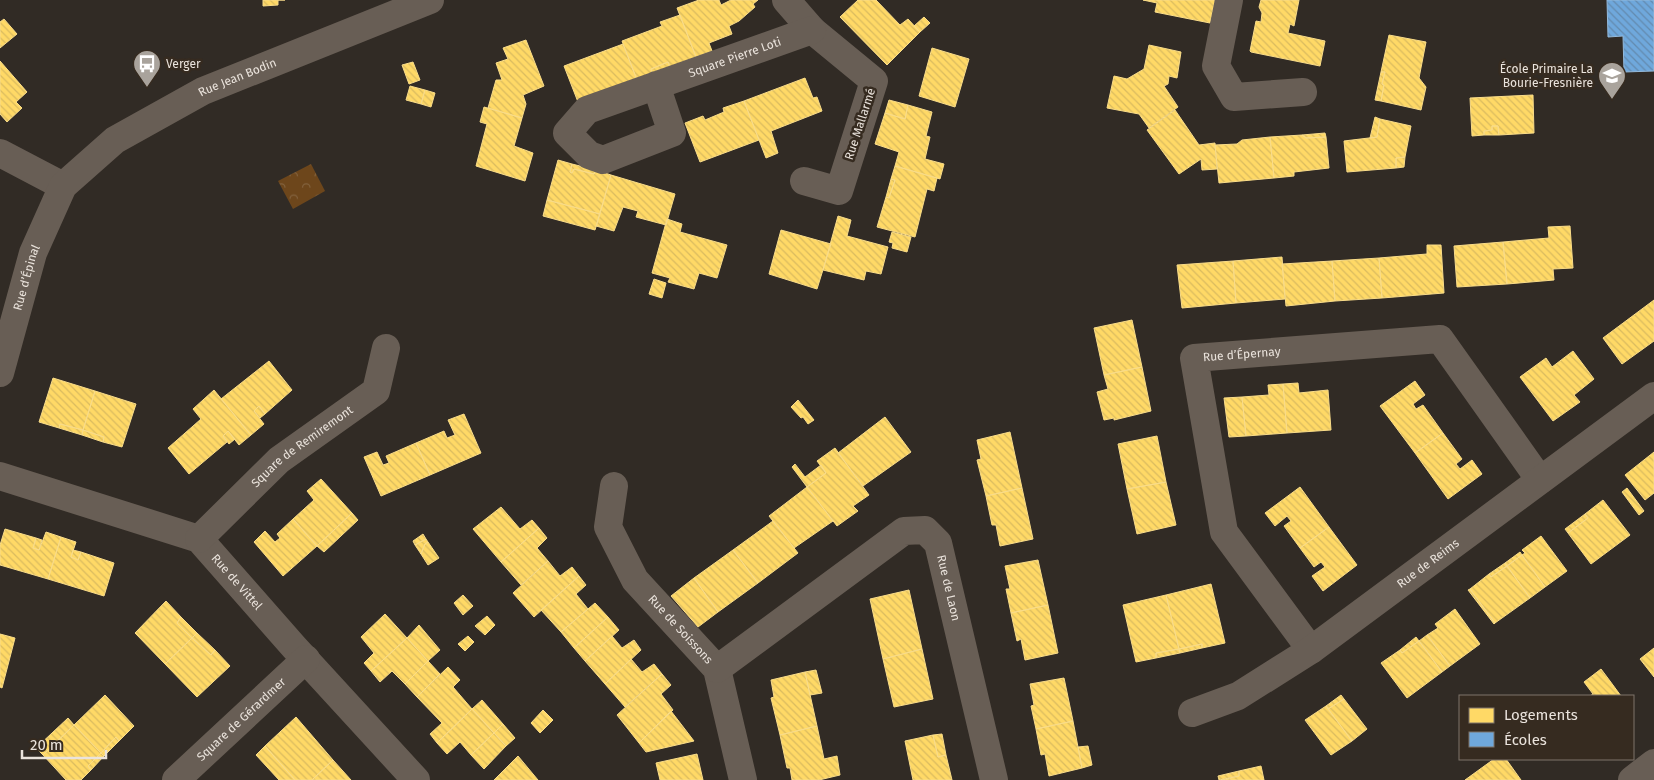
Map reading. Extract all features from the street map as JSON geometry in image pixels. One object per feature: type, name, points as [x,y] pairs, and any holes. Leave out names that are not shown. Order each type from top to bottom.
[{"type":"street","name":"Rue Jean Bodin","points":[[63,186],[115,140],[203,91],[430,0]]},
{"type":"street","name":"Rue Mallarmé","points":[[786,0],[812,30],[874,81],[839,190],[804,181]]},
{"type":"street","points":[[1229,0],[1216,66],[1234,96],[1303,92]]},
{"type":"street","name":"Square Pierre Loti","points":[[656,85],[812,30]]},
{"type":"street","points":[[0,153],[63,186]]},
{"type":"street","name":"Rue d’Épinal","points":[[0,373],[33,252],[63,186]]},
{"type":"street","name":"Rue d’Épernay","points":[[1311,650],[1224,532],[1194,358],[1440,339],[1540,480]]},
{"type":"street","name":"Square de Remiremont","points":[[199,539],[279,460],[376,392],[386,348]]},
{"type":"street","name":"Rue de Reims","points":[[1192,713],[1238,696],[1311,650],[1654,396]]},
{"type":"street","points":[[0,476],[199,539]]},
{"type":"street","name":"Rue de Soissons","points":[[614,486],[608,527],[635,580],[717,669],[743,780]]},
{"type":"street","name":"Rue de Laon","points":[[717,669],[904,531],[925,530],[938,543],[994,780]]},
{"type":"street","name":"Rue de Vittel","points":[[199,539],[416,780]]},
{"type":"street","name":"Square de Gérardmer","points":[[176,780],[306,659]]},
{"type":"street","points":[[1632,780],[1654,763]]},
{"type":"green space","points":[[311,164],[325,191],[293,209],[278,181]]},
{"type":"building: Logements","points":[[263,0],[278,0],[278,5],[263,6]]},
{"type":"building: Logements","points":[[699,0],[719,0],[721,5],[731,0],[758,0],[753,4],[755,7],[739,21],[729,26],[732,34],[709,43],[712,51],[696,57],[677,8]]},
{"type":"building: Logements","points":[[858,0],[876,0],[900,25],[908,19],[920,32],[887,65],[840,17]]},
{"type":"building: Logements","points":[[1143,0],[1215,0],[1210,23],[1155,12],[1157,3]]},
{"type":"building: Logements","points":[[1261,0],[1299,0],[1294,26],[1290,24],[1288,33],[1325,41],[1320,66],[1250,51],[1256,21],[1261,22],[1262,13],[1259,7]]},
{"type":"building: Logements","points":[[680,15],[696,57],[670,67],[668,62],[651,69],[652,73],[637,80],[622,41],[662,26],[660,22]]},
{"type":"building: Logements","points":[[924,17],[930,23],[920,32],[914,26]]},
{"type":"building: Logements","points":[[4,19],[17,34],[0,48],[0,22]]},
{"type":"building: Logements","points":[[1389,35],[1426,42],[1419,78],[1426,87],[1421,110],[1381,101],[1385,72],[1381,72]]},
{"type":"building: Logements","points":[[526,40],[544,86],[523,95],[526,104],[522,118],[488,108],[496,80],[502,80],[496,63],[508,59],[503,48]]},
{"type":"building: Logements","points":[[623,44],[637,80],[578,102],[564,66]]},
{"type":"building: Logements","points":[[1149,45],[1181,52],[1177,78],[1169,76],[1168,84],[1164,86],[1178,107],[1149,128],[1139,114],[1107,108],[1114,76],[1127,79],[1144,69]]},
{"type":"building: Logements","points":[[932,48],[969,59],[955,107],[919,96]]},
{"type":"building: Logements","points":[[0,61],[27,92],[16,102],[22,108],[7,122],[0,114]]},
{"type":"building: Logements","points":[[413,62],[420,80],[409,84],[402,65]]},
{"type":"building: Logements","points":[[668,62],[670,67],[652,73],[651,69]]},
{"type":"building: Logements","points":[[1381,72],[1385,72],[1381,101],[1375,100]]},
{"type":"building: Logements","points":[[805,78],[813,98],[817,97],[822,111],[771,131],[778,153],[766,158],[744,101]]},
{"type":"building: Logements","points":[[410,86],[425,90],[421,104],[406,100]]},
{"type":"building: Logements","points":[[425,90],[435,93],[431,107],[421,104]]},
{"type":"building: Logements","points":[[1533,95],[1534,133],[1499,135],[1498,126],[1492,126],[1492,130],[1484,131],[1484,135],[1472,136],[1470,98]]},
{"type":"building: Logements","points":[[889,100],[908,105],[905,119],[885,113]]},
{"type":"building: Logements","points":[[744,101],[759,140],[700,162],[685,123],[703,116],[705,120],[724,112],[723,108]]},
{"type":"building: Logements","points":[[908,105],[932,112],[926,136],[930,137],[925,159],[944,164],[940,179],[895,166],[899,152],[875,144],[885,113],[905,119]]},
{"type":"building: Logements","points":[[484,107],[522,118],[514,146],[533,153],[525,181],[476,166],[487,124],[480,122]]},
{"type":"building: Logements","points":[[1175,110],[1199,145],[1215,143],[1217,169],[1202,170],[1201,159],[1179,174],[1147,130]]},
{"type":"building: Logements","points":[[1375,117],[1380,119],[1377,137],[1370,138]]},
{"type":"building: Logements","points":[[1380,119],[1411,126],[1405,157],[1396,158],[1396,168],[1347,172],[1344,141],[1377,137]]},
{"type":"building: Logements","points":[[1492,126],[1498,126],[1499,135],[1484,135],[1484,131],[1492,130]]},
{"type":"building: Logements","points":[[1325,133],[1326,137],[1306,138],[1302,135]]},
{"type":"building: Logements","points":[[1302,135],[1306,138],[1326,137],[1329,168],[1294,172],[1294,176],[1274,178],[1270,137]]},
{"type":"building: Logements","points":[[1270,137],[1274,178],[1219,183],[1215,145],[1237,144],[1242,140]]},
{"type":"building: Logements","points":[[1405,157],[1404,167],[1396,168],[1396,158]]},
{"type":"building: Logements","points":[[558,160],[572,164],[570,172],[572,173],[574,169],[594,174],[596,170],[611,175],[600,214],[547,200]]},
{"type":"building: Logements","points":[[572,164],[596,170],[594,174],[574,169],[572,173],[570,172]]},
{"type":"building: Logements","points":[[895,166],[937,178],[934,191],[927,189],[915,237],[877,227],[886,197],[889,198],[895,180],[891,179]]},
{"type":"building: Logements","points":[[611,175],[675,194],[666,225],[636,217],[638,211],[623,207],[614,231],[596,226]]},
{"type":"building: Logements","points":[[891,179],[895,180],[889,198],[886,197]]},
{"type":"building: Logements","points":[[547,200],[600,214],[595,230],[543,216]]},
{"type":"building: Logements","points":[[838,216],[851,220],[847,236],[888,247],[881,274],[866,271],[864,280],[823,270]]},
{"type":"building: Logements","points":[[667,219],[682,224],[680,232],[727,245],[717,278],[699,273],[694,289],[668,282],[670,278],[652,273]]},
{"type":"building: Logements","points":[[1570,226],[1573,268],[1553,269],[1554,280],[1507,284],[1503,242],[1549,238],[1548,227]]},
{"type":"building: Logements","points":[[781,230],[831,244],[817,289],[769,274]]},
{"type":"building: Logements","points":[[892,232],[911,237],[907,252],[892,248],[893,243],[889,242]]},
{"type":"building: Logements","points":[[1503,242],[1507,284],[1457,287],[1454,246]]},
{"type":"building: Logements","points":[[1427,245],[1441,245],[1444,293],[1382,298],[1379,258],[1427,254]]},
{"type":"building: Logements","points":[[1282,257],[1285,299],[1236,303],[1233,261]]},
{"type":"building: Logements","points":[[1379,258],[1382,298],[1335,301],[1332,261]]},
{"type":"building: Logements","points":[[1233,261],[1236,303],[1182,308],[1177,265]]},
{"type":"building: Logements","points":[[1332,261],[1335,301],[1286,306],[1282,264]]},
{"type":"building: Logements","points":[[654,279],[666,283],[662,298],[649,294]]},
{"type":"building: Logements","points":[[1654,300],[1654,341],[1622,364],[1603,338]]},
{"type":"building: Logements","points":[[1132,320],[1142,367],[1104,375],[1094,328]]},
{"type":"building: Logements","points":[[1573,351],[1594,379],[1574,395],[1580,402],[1553,421],[1520,377],[1546,358],[1552,367]]},
{"type":"building: Logements","points":[[269,361],[292,390],[265,414],[259,406],[254,411],[264,424],[251,435],[221,399]]},
{"type":"building: Logements","points":[[1142,367],[1151,411],[1114,420],[1114,418],[1104,420],[1097,392],[1108,389],[1104,375]]},
{"type":"building: Logements","points":[[53,378],[95,391],[83,430],[60,424],[59,428],[39,422]]},
{"type":"building: Logements","points":[[1415,381],[1425,395],[1413,404],[1416,409],[1423,405],[1443,433],[1415,453],[1380,406]]},
{"type":"building: Logements","points":[[1298,383],[1299,393],[1328,390],[1331,430],[1287,433],[1283,384]]},
{"type":"building: Logements","points":[[1283,384],[1287,433],[1246,436],[1242,397],[1269,395],[1268,385]]},
{"type":"building: Logements","points":[[214,390],[251,435],[239,445],[228,431],[223,436],[227,442],[189,474],[168,448],[201,419],[193,409]]},
{"type":"building: Logements","points":[[95,391],[136,404],[122,447],[103,442],[104,437],[83,430]]},
{"type":"building: Logements","points":[[1242,397],[1246,436],[1229,437],[1224,398]]},
{"type":"building: Logements","points":[[798,400],[814,420],[808,424],[791,407]]},
{"type":"building: Logements","points":[[259,406],[265,414],[260,418],[254,411]]},
{"type":"building: Logements","points":[[464,414],[481,453],[430,475],[416,443],[444,431],[447,438],[455,435],[448,420]]},
{"type":"building: Logements","points":[[885,417],[911,452],[863,486],[838,453]]},
{"type":"building: Logements","points":[[60,424],[83,430],[82,435],[59,428]]},
{"type":"building: Logements","points":[[83,430],[104,437],[103,442],[82,435]]},
{"type":"building: Logements","points":[[228,431],[235,439],[229,444],[223,436]]},
{"type":"building: Logements","points":[[1010,432],[1022,488],[986,496],[977,460],[981,459],[977,440]]},
{"type":"building: Logements","points":[[1443,433],[1462,459],[1456,464],[1460,469],[1472,460],[1482,474],[1448,499],[1415,453]]},
{"type":"building: Logements","points":[[1157,436],[1166,482],[1127,489],[1118,444]]},
{"type":"building: Logements","points":[[416,443],[430,475],[381,496],[364,457],[377,452],[383,465],[389,463],[386,456]]},
{"type":"building: Logements","points":[[835,448],[869,495],[853,506],[858,511],[837,526],[807,487],[826,473],[817,461]]},
{"type":"building: Logements","points":[[1654,452],[1654,493],[1645,500],[1625,475]]},
{"type":"building: Logements","points":[[795,464],[805,477],[821,465],[826,473],[807,487],[792,467]]},
{"type":"building: Logements","points":[[321,479],[352,513],[317,546],[293,519],[314,500],[307,491]]},
{"type":"building: Logements","points":[[1166,482],[1176,525],[1137,534],[1127,489]]},
{"type":"building: Logements","points":[[807,487],[833,521],[794,548],[769,516]]},
{"type":"building: Logements","points":[[1300,487],[1329,527],[1300,548],[1284,526],[1291,521],[1287,516],[1275,526],[1265,513]]},
{"type":"building: Logements","points":[[1022,488],[1033,539],[1000,546],[996,525],[992,525],[986,496]]},
{"type":"building: Logements","points":[[1627,488],[1644,511],[1639,515],[1622,492]]},
{"type":"building: Logements","points":[[1603,500],[1630,535],[1591,564],[1568,533],[1588,518],[1585,514]]},
{"type":"building: Logements","points":[[501,507],[520,529],[532,520],[539,528],[501,562],[473,529]]},
{"type":"building: Logements","points":[[352,513],[358,520],[324,552],[317,546]]},
{"type":"building: Logements","points":[[1585,514],[1588,518],[1568,533],[1565,529]]},
{"type":"building: Logements","points":[[293,519],[317,546],[283,576],[254,542],[265,531],[275,542],[280,538],[277,534]]},
{"type":"building: Logements","points":[[773,521],[798,553],[758,583],[733,550]]},
{"type":"building: Logements","points":[[1329,527],[1357,565],[1323,591],[1312,576],[1325,567],[1321,562],[1314,567],[1300,548]]},
{"type":"building: Logements","points":[[539,528],[547,538],[537,548],[548,561],[521,585],[501,562]]},
{"type":"building: Logements","points":[[5,529],[36,538],[33,548],[39,550],[46,532],[61,537],[48,579],[0,565],[0,545]]},
{"type":"building: Logements","points":[[423,534],[426,539],[415,545],[413,541]]},
{"type":"building: Logements","points":[[1541,536],[1567,571],[1545,587],[1522,555],[1525,553],[1522,550]]},
{"type":"building: Logements","points":[[61,537],[76,542],[71,557],[78,560],[81,552],[114,563],[104,596],[48,579]]},
{"type":"building: Logements","points":[[36,538],[42,540],[39,550],[33,548]]},
{"type":"building: Logements","points":[[426,539],[428,542],[425,544],[421,554],[415,545]]},
{"type":"building: Logements","points":[[428,542],[439,558],[428,565],[421,554],[425,544]]},
{"type":"building: Logements","points":[[73,550],[81,552],[78,560],[71,557]]},
{"type":"building: Logements","points":[[733,550],[758,583],[718,612],[694,578]]},
{"type":"building: Logements","points":[[1520,552],[1522,555],[1507,566],[1505,563]]},
{"type":"building: Logements","points":[[1522,555],[1545,587],[1530,598],[1507,566]]},
{"type":"building: Logements","points":[[1038,560],[1048,605],[1011,613],[1006,589],[1010,589],[1005,566]]},
{"type":"building: Logements","points":[[548,561],[560,576],[572,567],[579,576],[534,617],[513,593]]},
{"type":"building: Logements","points":[[1505,563],[1507,566],[1491,577],[1489,574]]},
{"type":"building: Logements","points":[[1507,566],[1530,598],[1495,623],[1470,589],[1489,574],[1491,577]]},
{"type":"building: Logements","points":[[579,576],[586,585],[576,594],[588,609],[561,632],[541,610]]},
{"type":"building: Logements","points":[[694,578],[718,612],[698,627],[671,596]]},
{"type":"building: Logements","points":[[1211,584],[1225,643],[1202,648],[1202,644],[1179,649],[1166,595]]},
{"type":"building: Logements","points":[[1470,589],[1495,623],[1494,624],[1468,590]]},
{"type":"building: Logements","points":[[909,590],[922,649],[883,659],[870,599]]},
{"type":"building: Logements","points":[[463,595],[473,606],[463,615],[454,603]]},
{"type":"building: Logements","points":[[1166,595],[1179,649],[1156,653],[1156,658],[1136,662],[1123,605]]},
{"type":"building: Logements","points":[[166,601],[181,617],[177,623],[192,638],[165,664],[135,633]]},
{"type":"building: Logements","points":[[595,603],[608,617],[574,648],[561,632]]},
{"type":"building: Logements","points":[[1048,605],[1058,653],[1025,660],[1021,639],[1017,641],[1011,613]]},
{"type":"building: Logements","points":[[1455,609],[1480,644],[1450,666],[1427,635],[1438,628],[1435,624]]},
{"type":"building: Logements","points":[[385,614],[407,638],[371,671],[364,663],[374,653],[361,637]]},
{"type":"building: Logements","points":[[487,616],[495,625],[485,635],[475,626]]},
{"type":"building: Logements","points":[[181,617],[197,633],[192,638],[177,623]]},
{"type":"building: Logements","points":[[608,617],[619,630],[585,661],[574,648]]},
{"type":"building: Logements","points":[[419,625],[440,650],[428,661],[407,638]]},
{"type":"building: Logements","points":[[197,633],[215,650],[211,655],[192,638]]},
{"type":"building: Logements","points":[[0,634],[15,638],[2,688],[0,687]]},
{"type":"building: Logements","points":[[1427,635],[1450,666],[1442,672],[1419,641]]},
{"type":"building: Logements","points":[[468,636],[474,642],[465,651],[458,644]]},
{"type":"building: Logements","points":[[612,636],[622,648],[634,640],[641,650],[605,684],[585,661]]},
{"type":"building: Logements","points":[[1416,637],[1419,641],[1402,653],[1400,650]]},
{"type":"building: Logements","points":[[192,638],[211,655],[215,650],[230,666],[197,697],[165,664]]},
{"type":"building: Logements","points":[[407,638],[428,661],[405,684],[392,671],[380,682],[371,671]]},
{"type":"building: Logements","points":[[1419,641],[1442,672],[1407,698],[1381,663],[1400,650],[1402,653]]},
{"type":"building: Logements","points":[[1202,644],[1202,648],[1180,653],[1179,649]]},
{"type":"building: Logements","points":[[1654,648],[1654,677],[1640,659]]},
{"type":"building: Logements","points":[[922,649],[933,699],[894,707],[883,659]]},
{"type":"building: Logements","points":[[1179,649],[1180,653],[1156,658],[1156,653]]},
{"type":"building: Logements","points":[[631,659],[642,672],[654,664],[662,674],[625,707],[605,684]]},
{"type":"building: Logements","points":[[428,661],[440,674],[417,697],[405,684]]},
{"type":"building: Logements","points":[[448,667],[460,680],[453,687],[472,709],[437,743],[430,734],[442,723],[417,697]]},
{"type":"building: Logements","points":[[1601,669],[1620,695],[1592,695],[1593,694],[1584,682]]},
{"type":"building: Logements","points":[[816,670],[822,693],[810,695],[805,672]]},
{"type":"building: Logements","points":[[805,672],[817,726],[780,735],[771,698],[774,697],[771,680]]},
{"type":"building: Logements","points":[[662,674],[671,685],[661,694],[673,710],[639,743],[617,715]]},
{"type":"building: Logements","points":[[1064,678],[1073,721],[1036,729],[1031,706],[1034,705],[1030,684]]},
{"type":"building: Logements","points":[[105,695],[134,726],[119,741],[116,737],[101,753],[74,725]]},
{"type":"building: Logements","points":[[1341,695],[1344,699],[1328,709],[1326,706]]},
{"type":"building: Logements","points":[[1344,699],[1367,729],[1352,741],[1328,709]]},
{"type":"building: Logements","points":[[482,700],[503,724],[494,733],[472,709]]},
{"type":"building: Logements","points":[[1326,706],[1352,741],[1331,755],[1305,720]]},
{"type":"building: Logements","points":[[472,709],[494,733],[471,755],[460,742],[447,754],[437,743]]},
{"type":"building: Logements","points":[[543,710],[553,720],[540,733],[531,723]]},
{"type":"building: Logements","points":[[671,711],[694,741],[646,752],[639,743]]},
{"type":"building: Logements","points":[[296,717],[333,760],[312,780],[295,780],[265,746]]},
{"type":"building: Logements","points":[[68,718],[74,725],[43,755],[36,748]]},
{"type":"building: Logements","points":[[1073,721],[1082,768],[1049,776],[1045,754],[1041,755],[1036,729]]},
{"type":"building: Logements","points":[[503,724],[515,738],[506,746],[494,733]]},
{"type":"building: Logements","points":[[74,725],[101,753],[88,766],[91,770],[81,780],[66,780],[43,755]]},
{"type":"building: Logements","points":[[817,726],[824,759],[837,756],[840,775],[819,780],[792,780],[790,768],[787,768],[780,735]]},
{"type":"building: Logements","points":[[494,733],[506,746],[484,769],[471,755]]},
{"type":"building: Logements","points":[[942,734],[946,755],[938,757],[933,735]]},
{"type":"building: Logements","points":[[933,735],[938,757],[946,755],[952,780],[913,780],[905,741]]},
{"type":"building: Logements","points":[[116,737],[119,741],[104,756],[101,753]]},
{"type":"building: Logements","points":[[265,746],[295,780],[279,780],[256,755]]},
{"type":"building: Logements","points":[[1088,746],[1092,765],[1082,768],[1078,747]]},
{"type":"building: Logements","points":[[101,753],[104,756],[91,770],[88,766]]},
{"type":"building: Logements","points":[[697,754],[703,780],[660,780],[656,763]]},
{"type":"building: Logements","points":[[518,756],[538,780],[494,780]]},
{"type":"building: Logements","points":[[333,760],[351,780],[312,780]]},
{"type":"building: Logements","points":[[1493,760],[1507,760],[1521,780],[1465,780]]},
{"type":"building: Logements","points":[[1261,766],[1264,780],[1222,780],[1239,776],[1239,771]]},
{"type":"building: Logements","points":[[1239,771],[1239,776],[1219,780],[1218,776]]},
{"type":"building: Écoles","points":[[1607,0],[1654,0],[1654,71],[1624,72],[1623,36],[1608,37]]},
{"type":"place","name":"Verger","points":[[147,88]]},
{"type":"place","name":"École Primaire La Bourie-Fresnière","points":[[1612,100]]}]
